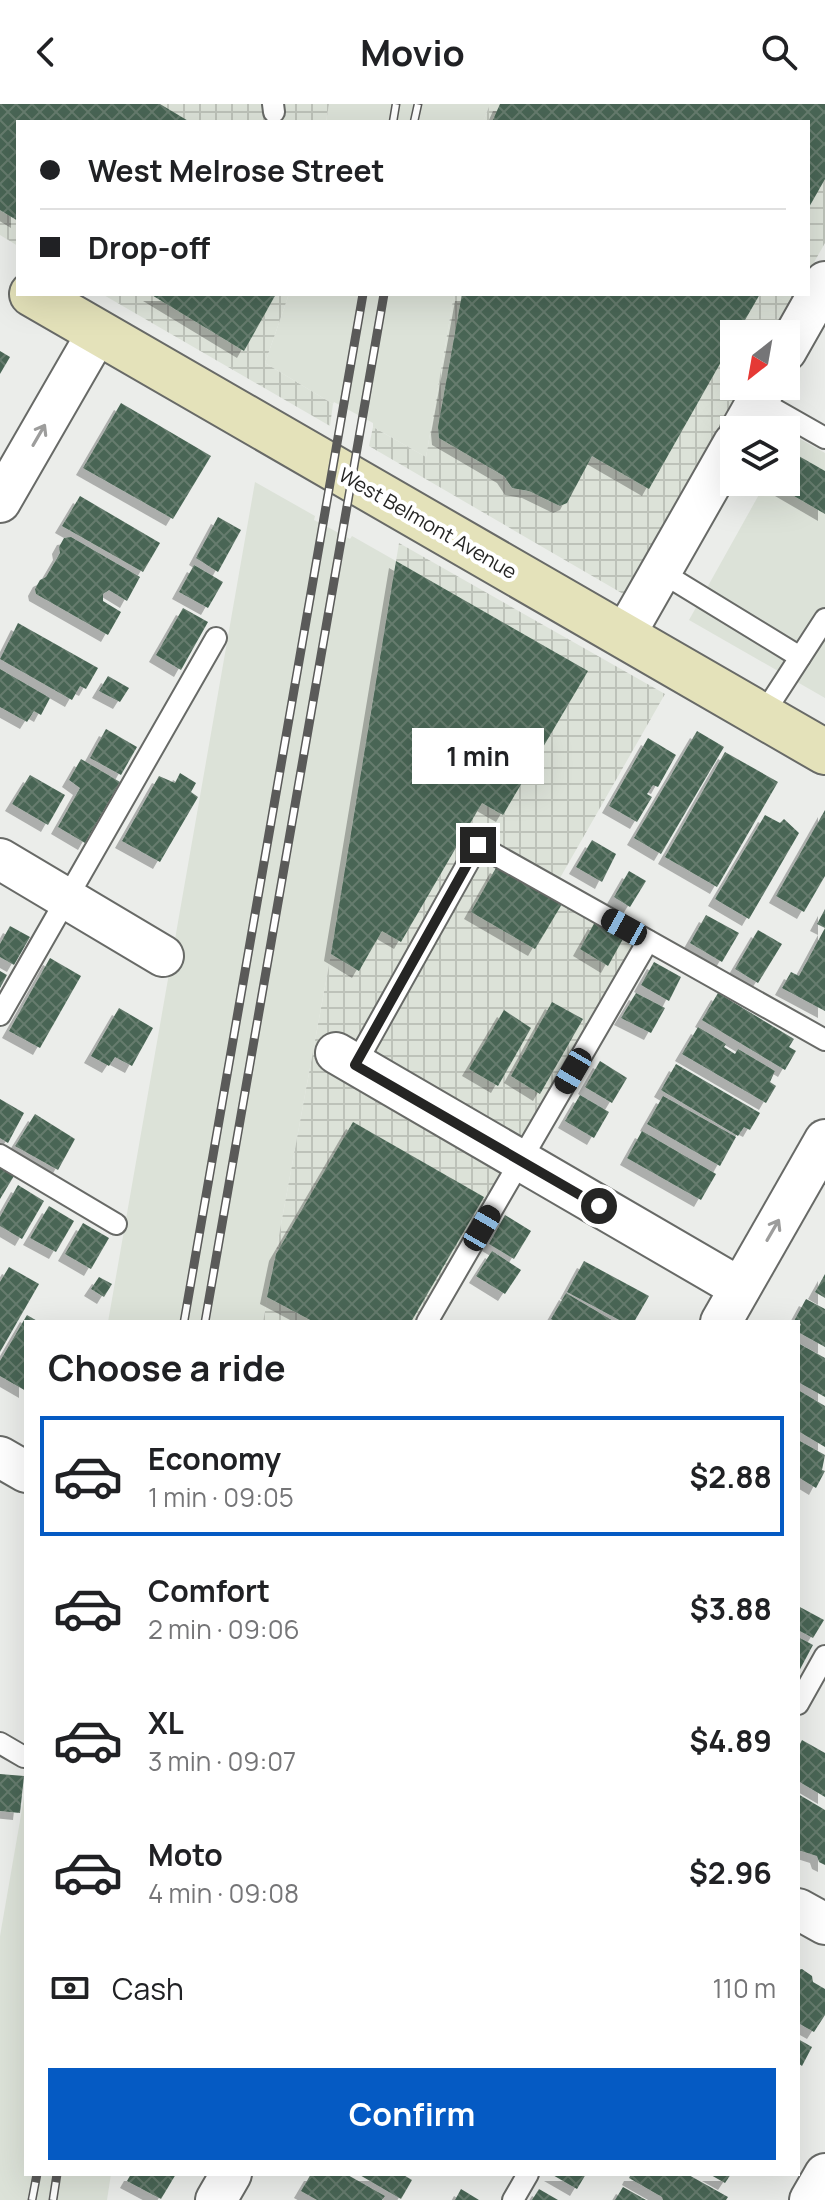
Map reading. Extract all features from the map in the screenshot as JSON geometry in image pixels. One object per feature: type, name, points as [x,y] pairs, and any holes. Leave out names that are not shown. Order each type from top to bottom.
[{"type":"main road","name":"West Belmont Avenue","points":[[35,296],[825,752]]},
{"type":"street","points":[[800,326],[825,282]]},
{"type":"street","points":[[0,502],[98,332]]},
{"type":"street","points":[[624,636],[720,468]]},
{"type":"street","points":[[0,859],[163,956]]},
{"type":"street","points":[[345,1059],[740,1288]]},
{"type":"street","points":[[722,1320],[825,1140]]},
{"type":"street","points":[[0,1457],[24,1471]]},
{"type":"street","points":[[800,1910],[825,1924]]},
{"type":"street","points":[[810,2200],[825,2174]]},
{"type":"street","points":[[216,2200],[230,2176]]},
{"type":"lane","points":[[755,405],[825,438]]},
{"type":"lane","points":[[661,572],[800,657]]},
{"type":"lane","points":[[762,716],[825,619]]},
{"type":"lane","points":[[0,1015],[216,638]]},
{"type":"lane","points":[[345,1059],[478,845],[825,1040]]},
{"type":"lane","points":[[428,1320],[648,941]]},
{"type":"lane","points":[[0,1155],[116,1224]]},
{"type":"lane","points":[[800,1700],[825,1656]]},
{"type":"lane","points":[[0,1743],[24,1757]]},
{"type":"lane","points":[[513,2200],[527,2176]]},
{"type":"shaded area","points":[[0,104],[329,104],[326,120],[16,120],[16,245],[0,235]]},
{"type":"shaded area","points":[[329,104],[490,104],[484,120],[326,120]]},
{"type":"shaded area","points":[[490,104],[825,104],[825,243],[810,269],[810,120],[484,120]]},
{"type":"shaded area","points":[[105,296],[288,296],[265,363],[333,404],[330,426]]},
{"type":"shaded area","points":[[288,296],[454,296],[426,457],[373,427],[373,423],[333,404],[265,363]]},
{"type":"shaded area","points":[[454,296],[795,296],[781,320],[720,320],[720,400],[736,400],[727,416],[720,416],[720,428],[625,595],[369,446],[373,427],[426,457]]},
{"type":"shaded area","points":[[800,439],[825,453],[825,698],[689,620],[758,496],[800,496]]},
{"type":"shaded area","points":[[255,482],[315,516],[314,520],[350,539],[352,536],[396,561],[331,954],[263,1320],[108,1320]]},
{"type":"shaded area","points":[[399,543],[665,694],[552,892],[638,943],[419,1320],[263,1320],[331,954]]},
{"type":"shaded area","points":[[24,1798],[24,2176],[111,2176],[107,2200],[0,2200],[0,1936]]},
{"type":"building","points":[[0,104],[160,104],[187,120],[16,120],[16,220],[0,210]]},
{"type":"building","points":[[500,104],[825,104],[825,179],[810,205],[810,120],[493,120]]},
{"type":"building","points":[[153,296],[275,296],[244,351]]},
{"type":"building","points":[[462,296],[759,296],[745,320],[720,320],[720,364],[649,489],[592,456],[567,503],[560,506],[529,491],[512,488],[504,476],[439,438],[438,427]]},
{"type":"building","points":[[0,351],[10,357],[0,374]]},
{"type":"building","points":[[121,403],[211,456],[173,519],[83,468]]},
{"type":"building","points":[[800,457],[825,471],[825,514],[794,496],[800,496]]},
{"type":"building","points":[[80,496],[160,543],[143,572],[62,526]]},
{"type":"building","points":[[218,517],[241,530],[218,572],[196,558]]},
{"type":"building","points":[[71,537],[140,577],[127,601],[109,590],[103,594],[103,601],[121,612],[108,635],[36,594],[40,580],[46,577],[60,553],[59,547],[64,538]]},
{"type":"building","points":[[396,561],[588,671],[503,815],[482,803],[401,942],[382,931],[359,971],[331,954]]},
{"type":"building","points":[[194,565],[223,582],[208,608],[179,592]]},
{"type":"building","points":[[183,608],[208,622],[181,670],[156,655]]},
{"type":"building","points":[[18,623],[98,668],[86,689],[80,686],[72,700],[0,659]]},
{"type":"building","points":[[0,669],[50,698],[41,715],[34,711],[27,722],[0,707]]},
{"type":"building","points":[[108,676],[129,688],[120,702],[99,691]]},
{"type":"building","points":[[106,729],[137,747],[121,775],[90,758]]},
{"type":"building","points":[[697,731],[724,747],[661,854],[634,838]]},
{"type":"building","points":[[648,738],[676,755],[658,787],[653,785],[647,794],[652,797],[637,822],[609,806]]},
{"type":"building","points":[[725,752],[778,782],[717,887],[665,857]]},
{"type":"building","points":[[81,759],[120,782],[85,843],[58,827],[80,788],[69,780]]},
{"type":"building","points":[[180,773],[196,783],[191,792],[198,797],[160,862],[122,841],[159,776],[175,783]]},
{"type":"building","points":[[30,775],[65,795],[48,825],[12,804]]},
{"type":"building","points":[[825,810],[825,876],[804,912],[776,896]]},
{"type":"building","points":[[765,815],[780,823],[784,819],[799,833],[749,919],[715,899]]},
{"type":"building","points":[[592,840],[616,854],[602,882],[576,867]]},
{"type":"building","points":[[497,866],[562,904],[535,949],[471,912]]},
{"type":"building","points":[[629,871],[646,881],[630,907],[614,897]]},
{"type":"building","points":[[825,909],[825,928],[817,924]]},
{"type":"building","points":[[706,915],[739,933],[722,962],[690,943]]},
{"type":"building","points":[[595,922],[623,939],[608,966],[580,949]]},
{"type":"building","points":[[10,926],[30,937],[14,965],[0,957],[0,944]]},
{"type":"building","points":[[825,928],[825,1011],[782,988],[791,972],[799,976]]},
{"type":"building","points":[[758,930],[782,944],[758,983],[735,969]]},
{"type":"building","points":[[50,958],[81,976],[40,1048],[9,1031]]},
{"type":"building","points":[[654,962],[681,977],[669,1001],[641,985]]},
{"type":"building","points":[[0,971],[7,975],[0,988]]},
{"type":"building","points":[[636,993],[665,1008],[651,1033],[621,1018]]},
{"type":"building","points":[[718,993],[794,1039],[789,1047],[796,1051],[785,1070],[702,1020]]},
{"type":"building","points":[[552,1002],[583,1019],[540,1094],[511,1076]]},
{"type":"building","points":[[119,1008],[153,1028],[132,1066],[115,1057],[109,1066],[91,1056]]},
{"type":"building","points":[[504,1010],[531,1028],[498,1086],[469,1069]]},
{"type":"building","points":[[698,1027],[726,1044],[724,1047],[735,1054],[738,1049],[775,1071],[770,1082],[776,1086],[766,1103],[682,1054]]},
{"type":"building","points":[[600,1061],[627,1078],[612,1103],[585,1087]]},
{"type":"building","points":[[676,1064],[760,1113],[750,1130],[744,1127],[738,1136],[661,1090]]},
{"type":"building","points":[[580,1095],[609,1112],[594,1138],[565,1121]]},
{"type":"building","points":[[663,1096],[736,1137],[720,1166],[647,1124]]},
{"type":"building","points":[[0,1099],[24,1113],[8,1143],[0,1138]]},
{"type":"building","points":[[35,1114],[75,1139],[58,1170],[15,1146]]},
{"type":"building","points":[[353,1122],[484,1197],[412,1320],[310,1320],[267,1297],[276,1254]]},
{"type":"building","points":[[642,1131],[716,1174],[701,1200],[627,1158]]},
{"type":"building","points":[[0,1168],[14,1176],[0,1199]]},
{"type":"building","points":[[18,1185],[44,1201],[22,1239],[0,1226],[0,1217]]},
{"type":"building","points":[[49,1206],[74,1221],[56,1252],[30,1238]]},
{"type":"building","points":[[505,1215],[531,1231],[514,1259],[489,1244]]},
{"type":"building","points":[[83,1223],[109,1238],[91,1269],[65,1254]]},
{"type":"building","points":[[492,1251],[521,1270],[505,1294],[476,1276]]},
{"type":"building","points":[[584,1261],[649,1296],[635,1320],[619,1320],[567,1292]]},
{"type":"building","points":[[9,1267],[39,1284],[0,1352],[0,1282]]},
{"type":"building","points":[[825,1274],[825,1298],[815,1292]]},
{"type":"building","points":[[99,1277],[112,1284],[104,1297],[91,1289]]},
{"type":"building","points":[[566,1293],[612,1320],[553,1320]]},
{"type":"building","points":[[806,1299],[825,1309],[825,1347],[800,1333],[800,1320],[795,1320]]},
{"type":"building","points":[[24,1320],[24,1390],[0,1376],[0,1361]]},
{"type":"building","points":[[800,1344],[825,1358],[825,1397],[800,1383]]},
{"type":"building","points":[[800,1391],[825,1406],[825,1447],[800,1432]]},
{"type":"building","points":[[800,1441],[825,1455],[822,1470],[825,1471],[816,1488],[800,1478]]},
{"type":"building","points":[[800,1607],[824,1620],[813,1638],[800,1631]]},
{"type":"building","points":[[800,1638],[813,1645],[800,1669]]},
{"type":"building","points":[[802,1740],[825,1753],[825,1797],[800,1782]]},
{"type":"building","points":[[0,1774],[24,1776],[20,1813],[0,1811]]},
{"type":"building","points":[[800,1795],[825,1810],[825,1865],[819,1862],[817,1856],[800,1851]]},
{"type":"building","points":[[800,1970],[825,1989],[825,2015],[814,2032],[800,2024]]},
{"type":"building","points":[[800,2040],[812,2047],[802,2066],[800,2064]]},
{"type":"building","points":[[130,2176],[175,2176],[161,2199],[127,2181]]},
{"type":"building","points":[[310,2176],[350,2176],[385,2196],[382,2200],[317,2200],[301,2191]]},
{"type":"building","points":[[361,2176],[405,2176],[412,2180],[401,2199]]},
{"type":"building","points":[[554,2176],[585,2176],[577,2189]]},
{"type":"building","points":[[691,2176],[728,2197],[726,2200],[663,2200],[629,2178]]},
{"type":"building","points":[[713,2176],[730,2176],[725,2183]]},
{"type":"building","points":[[623,2187],[646,2200],[615,2200]]},
{"type":"building","points":[[461,2189],[479,2200],[455,2200]]},
{"type":"building","points":[[539,2189],[558,2200],[532,2200]]},
{"type":"railway","points":[[393,120],[396,104]]},
{"type":"railway","points":[[414,120],[418,104]]},
{"type":"railway","points":[[184,1320],[363,296]]},
{"type":"railway","points":[[205,1320],[384,296]]},
{"type":"railway","points":[[32,2200],[37,2176]]},
{"type":"railway","points":[[53,2200],[57,2176]]},
{"type":"route","points":[[478,845],[355,1065],[599,1206]]}]
